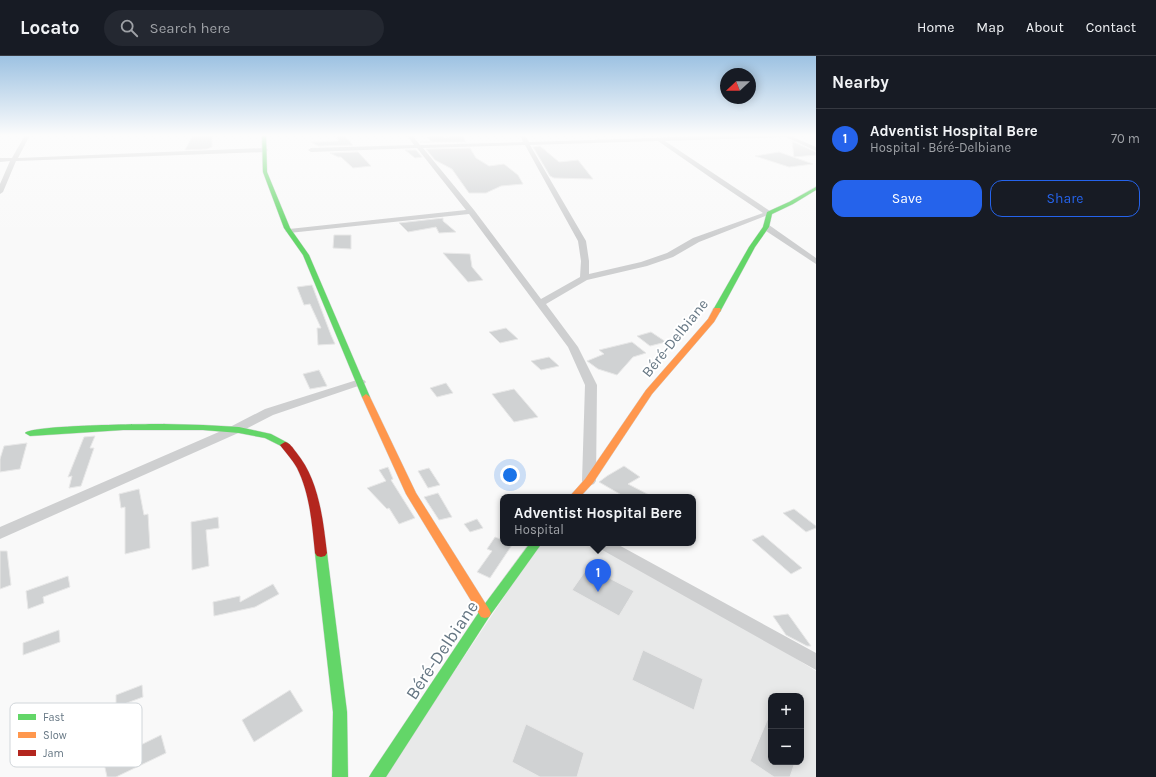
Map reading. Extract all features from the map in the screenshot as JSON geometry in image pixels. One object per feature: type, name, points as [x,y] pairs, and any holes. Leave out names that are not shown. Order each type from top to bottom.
[{"type":"street","points":[[0,192],[10,169]]},
{"type":"street","points":[[265,169],[265,172],[289,231],[306,255],[360,382],[411,494],[485,613]]},
{"type":"street","points":[[436,169],[471,212],[573,347],[592,385],[589,481]]},
{"type":"street","points":[[540,169],[582,241],[585,261],[584,278]]},
{"type":"street","points":[[703,169],[769,213]]},
{"type":"street","points":[[541,303],[584,278],[644,264],[670,256],[696,240],[745,220],[769,213],[791,203],[816,188]]},
{"type":"street","points":[[289,231],[471,212]]},
{"type":"street","name":"Béré-Delbiane","points":[[577,494],[589,481],[649,392],[711,320],[752,247],[766,227],[769,213]]},
{"type":"street","points":[[766,227],[816,262]]},
{"type":"street","points":[[0,533],[232,431],[269,412],[360,382]]},
{"type":"street","points":[[30,433],[180,426],[206,427],[263,434],[282,442],[294,454],[306,478],[316,507],[340,712],[340,777]]},
{"type":"street","name":"Béré-Delbiane","points":[[377,777],[485,613],[534,546]]},
{"type":"street","points":[[607,546],[816,662]]},
{"type":"shaded area","points":[[538,546],[615,546],[816,671],[816,777],[384,777]]},
{"type":"building","points":[[452,169],[510,169],[518,175],[523,184],[501,186],[486,193],[469,193]]},
{"type":"building","points":[[546,169],[585,169],[593,179],[554,178],[550,176]]},
{"type":"building","points":[[443,218],[443,221],[456,232],[439,233],[436,227],[408,232],[399,223]]},
{"type":"building","points":[[334,235],[351,235],[351,249],[333,248]]},
{"type":"building","points":[[443,253],[470,254],[472,267],[483,280],[468,282]]},
{"type":"building","points":[[312,285],[335,344],[318,345],[317,328],[321,328],[310,304],[304,305],[297,287]]},
{"type":"building","points":[[506,328],[518,339],[500,343],[489,332]]},
{"type":"building","points":[[651,332],[666,342],[650,346],[637,336]]},
{"type":"building","points":[[632,342],[646,353],[633,357],[617,375],[598,369],[587,361],[604,354],[599,350]]},
{"type":"building","points":[[549,357],[559,366],[541,370],[531,361]]},
{"type":"building","points":[[319,370],[327,386],[310,389],[303,374]]},
{"type":"building","points":[[446,383],[453,393],[437,397],[430,388]]},
{"type":"building","points":[[514,389],[538,417],[514,422],[492,394]]},
{"type":"building","points":[[95,436],[90,448],[94,448],[81,486],[69,488],[72,476],[68,477],[84,437]]},
{"type":"building","points":[[27,443],[20,469],[0,472],[0,459],[4,446]]},
{"type":"building","points":[[624,466],[640,477],[628,484],[647,494],[620,494],[599,482]]},
{"type":"building","points":[[388,467],[393,479],[391,480],[415,518],[399,524],[389,508],[387,509],[367,488],[386,481],[379,470]]},
{"type":"building","points":[[429,468],[440,485],[428,488],[418,471]]},
{"type":"building","points":[[139,489],[144,515],[148,514],[150,548],[125,554],[125,507],[121,508],[119,494]]},
{"type":"building","points":[[438,493],[452,517],[439,520],[424,497]]},
{"type":"building","points":[[794,509],[816,526],[816,528],[806,532],[783,513]]},
{"type":"building","points":[[218,517],[219,528],[206,530],[209,566],[192,570],[191,522]]},
{"type":"building","points":[[477,519],[483,528],[470,532],[464,524]]},
{"type":"building","points":[[763,535],[802,568],[791,574],[752,540]]},
{"type":"building","points":[[495,537],[500,539],[500,546],[511,546],[490,578],[477,572],[492,551],[487,549]]},
{"type":"building","points":[[0,551],[7,551],[11,585],[0,589]]},
{"type":"building","points":[[588,567],[634,591],[619,616],[572,590]]},
{"type":"building","points":[[68,576],[70,587],[43,597],[44,603],[28,609],[26,591]]},
{"type":"building","points":[[273,584],[279,594],[255,607],[214,616],[213,602],[240,596],[240,602]]},
{"type":"building","points":[[788,614],[811,646],[807,646],[786,635],[773,616]]},
{"type":"building","points":[[59,630],[60,642],[23,655],[23,643]]},
{"type":"building","points":[[643,650],[703,679],[694,710],[632,680]]},
{"type":"building","points":[[142,685],[143,697],[127,703],[116,703],[116,695]]},
{"type":"building","points":[[290,690],[303,711],[254,742],[242,720]]},
{"type":"building","points":[[768,718],[768,765],[794,765],[790,777],[774,777],[750,761]]},
{"type":"building","points":[[526,724],[584,753],[577,777],[540,777],[512,762]]},
{"type":"building","points":[[161,735],[166,753],[142,765],[142,744]]},
{"type":"building","points":[[105,767],[137,767],[116,777],[107,777]]},
{"type":"traffic: fast","points":[[265,169],[287,228],[306,255],[366,397]]},
{"type":"traffic: fast","points":[[717,310],[752,247],[766,227],[769,213],[791,203],[816,188]]},
{"type":"traffic: fast","points":[[30,433],[123,427],[203,427],[239,430],[268,436],[285,445]]},
{"type":"traffic: fast","points":[[377,777],[485,613],[534,546]]},
{"type":"traffic: fast","points":[[321,553],[340,712],[340,777]]},
{"type":"traffic: slow","points":[[577,494],[589,481],[649,392],[711,320],[717,310]]},
{"type":"traffic: slow","points":[[366,397],[411,494],[485,613]]},
{"type":"traffic: jam","points":[[285,445],[302,468],[308,481],[318,524],[321,553]]},
{"type":"place","name":"Adventist Hospital Bere","points":[[598,592]]}]
